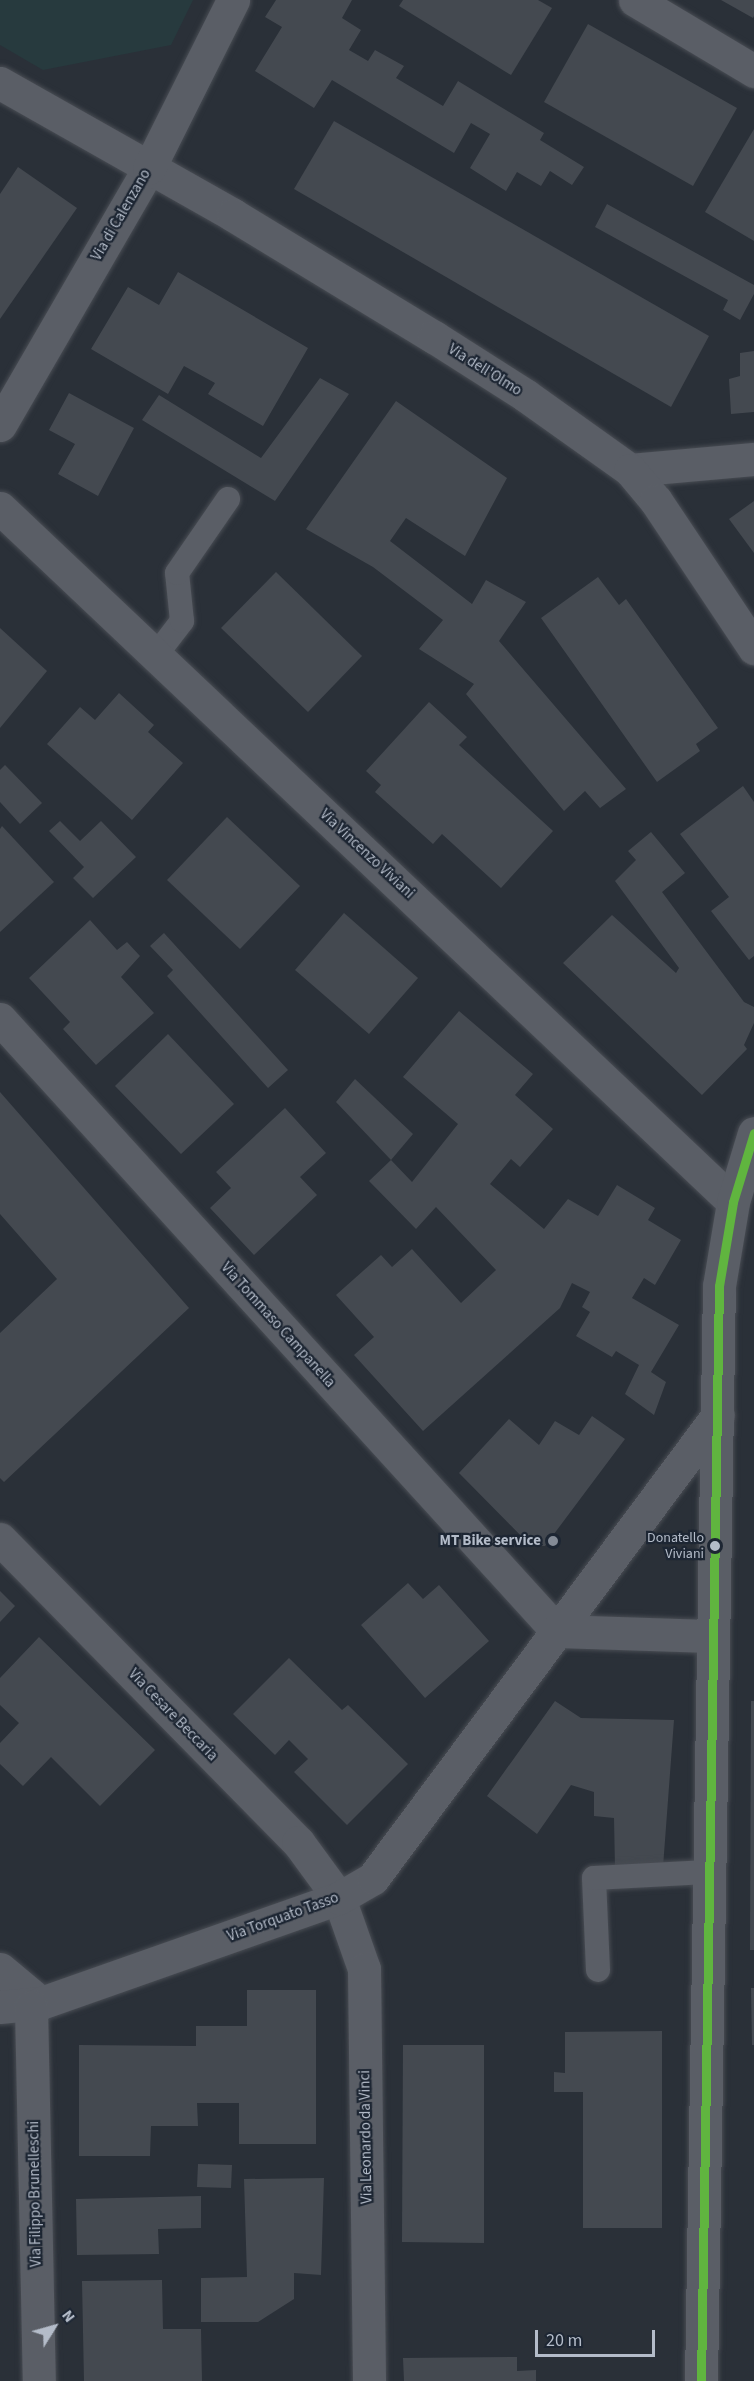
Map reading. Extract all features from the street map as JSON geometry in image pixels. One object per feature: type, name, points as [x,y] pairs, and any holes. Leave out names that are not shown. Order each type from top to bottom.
[{"type":"street","name":"Via di Calenzano","points":[[0,425],[149,168],[232,0]]},
{"type":"street","points":[[635,0],[754,71]]},
{"type":"street","name":"Via dell'Olmo","points":[[0,83],[149,168],[443,343],[525,395],[630,470],[656,501],[754,648]]},
{"type":"street","points":[[630,470],[754,459]]},
{"type":"street","name":"Via Vincenzo Viviani","points":[[0,508],[733,1202]]},
{"type":"street","name":"Via Tommaso Campanella","points":[[0,1019],[557,1631]]},
{"type":"street","points":[[700,2381],[710,1636],[718,1415],[719,1286],[733,1202],[754,1133]]},
{"type":"street","name":"Via Torquato Tasso","points":[[24,2006],[339,1898],[373,1878],[396,1851],[718,1415]]},
{"type":"street","name":"Via Cesare Beccaria","points":[[0,1539],[298,1842],[339,1898]]},
{"type":"street","points":[[557,1631],[710,1636]]},
{"type":"street","name":"Via Leonardo da Vinci","points":[[339,1898],[364,1969],[369,2381]]},
{"type":"street","points":[[0,1969],[24,2006]]},
{"type":"street","name":"Via Filippo Brunelleschi","points":[[24,2006],[39,2381]]},
{"type":"lane","points":[[156,655],[182,621],[177,573],[228,499]]},
{"type":"lane","points":[[598,1970],[594,1878],[707,1872]]},
{"type":"green space","points":[[0,0],[193,0],[171,45],[43,70],[0,45]]},
{"type":"building","points":[[276,0],[352,0],[342,18],[361,30],[349,50],[368,61],[375,50],[404,66],[396,78],[443,106],[458,81],[544,133],[540,140],[584,167],[572,185],[550,171],[541,186],[517,172],[506,191],[470,168],[490,134],[471,123],[454,153],[332,80],[314,108],[255,71],[282,27],[265,17]]},
{"type":"building","points":[[403,0],[538,0],[552,8],[511,75],[399,6]]},
{"type":"building","points":[[721,0],[754,0],[753,18]]},
{"type":"building","points":[[588,24],[737,108],[693,186],[544,102]]},
{"type":"building","points":[[334,121],[709,336],[671,407],[294,189]]},
{"type":"building","points":[[754,129],[754,241],[705,212]]},
{"type":"building","points":[[18,167],[77,208],[0,319],[0,194]]},
{"type":"building","points":[[607,204],[754,285],[754,294],[740,320],[723,310],[728,300],[595,227]]},
{"type":"building","points":[[178,272],[308,348],[263,426],[208,394],[215,383],[184,366],[168,394],[91,349],[128,287],[159,305]]},
{"type":"building","points":[[754,351],[754,412],[731,414],[729,379],[740,376],[740,353]]},
{"type":"building","points":[[320,378],[349,394],[275,501],[142,420],[159,395],[261,458]]},
{"type":"building","points":[[69,393],[134,428],[98,496],[58,474],[75,444],[49,430]]},
{"type":"building","points":[[396,401],[507,478],[465,556],[406,518],[390,541],[472,604],[486,580],[526,602],[499,641],[626,789],[600,808],[585,791],[564,811],[466,694],[474,684],[419,649],[443,620],[373,567],[306,529]]},
{"type":"building","points":[[754,501],[754,553],[729,519]]},
{"type":"building","points":[[276,572],[362,656],[308,712],[221,628]]},
{"type":"building","points":[[598,577],[619,605],[626,599],[718,728],[696,744],[700,751],[657,782],[541,618]]},
{"type":"building","points":[[0,628],[47,671],[0,728]]},
{"type":"building","points":[[119,693],[154,725],[148,732],[183,763],[132,820],[47,744],[80,707],[95,720]]},
{"type":"building","points":[[429,702],[467,737],[459,745],[553,831],[501,888],[442,834],[433,844],[375,792],[381,785],[366,771]]},
{"type":"building","points":[[5,765],[42,803],[20,824],[0,802],[0,770]]},
{"type":"building","points":[[743,786],[754,802],[754,956],[749,960],[711,911],[729,897],[680,834]]},
{"type":"building","points":[[227,817],[300,886],[240,949],[167,880]]},
{"type":"building","points":[[60,821],[80,841],[101,821],[136,857],[93,898],[73,878],[84,867],[49,831]]},
{"type":"building","points":[[2,826],[54,882],[0,932],[0,829]]},
{"type":"building","points":[[651,832],[685,873],[662,892],[744,1002],[754,1007],[754,1023],[744,1045],[747,1049],[702,1095],[563,963],[612,915],[676,973],[679,968],[615,881],[636,860],[628,851]]},
{"type":"building","points":[[344,913],[418,978],[369,1034],[295,970]]},
{"type":"building","points":[[90,920],[117,950],[127,942],[140,956],[121,977],[154,1013],[96,1065],[63,1029],[70,1022],[29,978]]},
{"type":"building","points":[[164,933],[288,1070],[268,1088],[167,976],[173,970],[150,946]]},
{"type":"building","points":[[459,1011],[533,1074],[515,1095],[553,1129],[520,1167],[511,1159],[490,1184],[544,1229],[568,1199],[598,1216],[617,1185],[655,1208],[648,1220],[681,1240],[655,1285],[644,1278],[632,1298],[679,1325],[651,1372],[666,1382],[654,1415],[625,1394],[639,1365],[616,1351],[612,1357],[576,1336],[590,1312],[582,1307],[590,1292],[572,1283],[560,1308],[423,1431],[354,1355],[374,1337],[336,1295],[381,1255],[392,1267],[412,1249],[461,1303],[496,1270],[436,1207],[416,1229],[369,1181],[391,1160],[412,1182],[458,1124],[403,1077]]},
{"type":"building","points":[[168,1034],[234,1104],[181,1154],[115,1086]]},
{"type":"building","points":[[355,1079],[413,1134],[391,1160],[336,1102]]},
{"type":"building","points":[[0,1092],[189,1308],[4,1482],[0,1478],[0,1333],[57,1279],[0,1214]]},
{"type":"building","points":[[285,1108],[326,1153],[300,1177],[317,1195],[254,1255],[210,1208],[231,1188],[216,1172]]},
{"type":"building","points":[[592,1416],[625,1439],[545,1546],[531,1546],[459,1473],[509,1419],[539,1445],[555,1421],[579,1435]]},
{"type":"building","points":[[408,1583],[423,1599],[439,1585],[489,1641],[425,1698],[361,1625]]},
{"type":"building","points":[[0,1591],[15,1606],[0,1622]]},
{"type":"building","points":[[39,1637],[155,1750],[100,1806],[51,1757],[23,1786],[0,1764],[0,1743],[19,1723],[0,1705],[0,1678]]},
{"type":"building","points":[[289,1658],[342,1710],[348,1705],[408,1764],[347,1825],[294,1772],[308,1759],[289,1740],[275,1755],[233,1714]]},
{"type":"building","points":[[555,1701],[581,1718],[674,1720],[663,1867],[615,1869],[614,1818],[594,1816],[594,1792],[571,1785],[537,1834],[487,1796]]},
{"type":"building","points":[[751,1701],[754,1701],[754,1950],[750,1950]]},
{"type":"building","points":[[751,1988],[754,1988],[754,2045],[752,2045]]},
{"type":"building","points":[[247,1990],[316,1990],[316,2144],[239,2144],[239,2103],[197,2103],[198,2126],[151,2126],[150,2156],[79,2156],[79,2045],[196,2046],[196,2026],[247,2026]]},
{"type":"building","points":[[662,2031],[662,2228],[583,2228],[583,2092],[554,2092],[554,2072],[565,2073],[565,2032]]},
{"type":"building","points":[[403,2045],[484,2045],[484,2243],[402,2242]]},
{"type":"building","points":[[198,2164],[232,2165],[231,2188],[197,2187]]},
{"type":"building","points":[[324,2178],[321,2275],[294,2273],[294,2299],[258,2322],[201,2322],[201,2278],[247,2277],[244,2179]]},
{"type":"building","points":[[201,2196],[201,2228],[158,2229],[159,2254],[77,2255],[76,2199]]},
{"type":"building","points":[[162,2280],[163,2329],[201,2329],[202,2381],[84,2381],[82,2281]]},
{"type":"building","points":[[517,2357],[517,2371],[536,2370],[536,2381],[404,2381],[403,2358]]},
{"type":"transit line","points":[[701,2381],[719,1286],[733,1202],[754,1133]]},
{"type":"place","name":"MT Bike service","points":[[553,1541]]},
{"type":"place","name":"Donatello Viviani","points":[[715,1546]]}]
